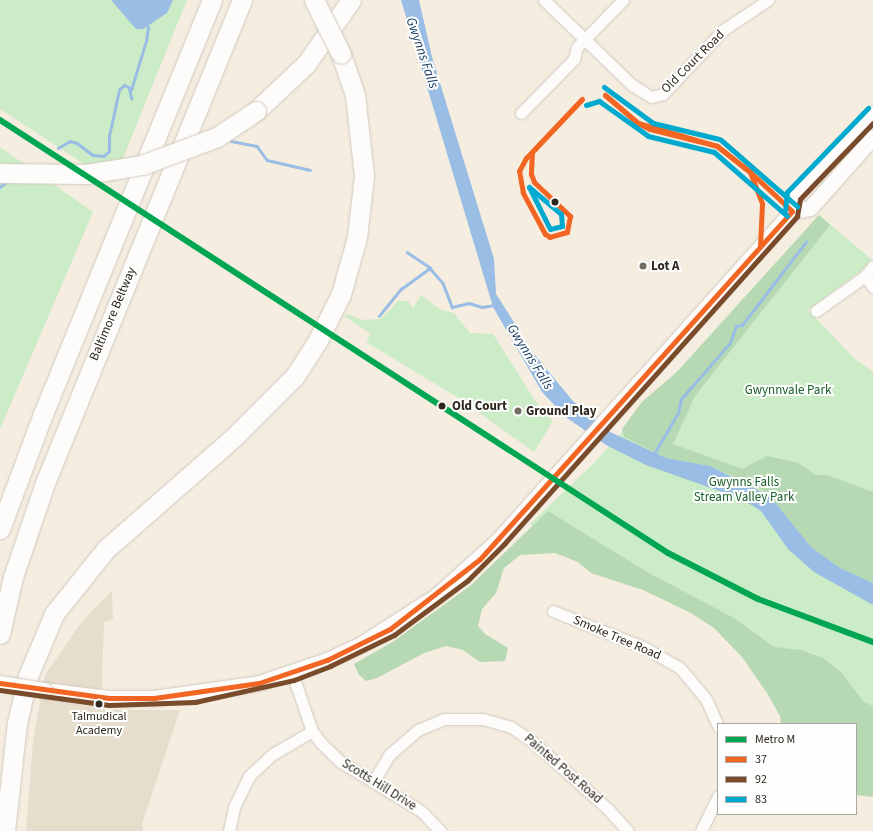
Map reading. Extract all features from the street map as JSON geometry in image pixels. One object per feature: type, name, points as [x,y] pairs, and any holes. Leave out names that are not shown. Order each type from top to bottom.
[{"type":"highway","name":"Baltimore Beltway","points":[[0,529],[43,414],[116,240],[212,0]]},
{"type":"highway","name":"Baltimore Beltway","points":[[0,634],[13,577],[45,483],[242,0]]},
{"type":"highway","points":[[5,831],[17,723],[28,676],[54,614],[79,579],[106,549],[236,435],[295,376],[318,340],[341,294],[357,237],[364,176],[355,95],[341,54],[314,0]]},
{"type":"highway","points":[[0,172],[86,174],[142,166],[217,137],[256,111],[306,64],[351,0]]},
{"type":"main road","points":[[0,683],[109,698],[154,698],[232,689],[292,673],[367,641],[436,596],[480,559],[524,511],[792,211],[793,196],[873,113]]},
{"type":"main road","points":[[792,211],[810,208],[873,137]]},
{"type":"street","points":[[544,0],[584,40]]},
{"type":"street","points":[[521,113],[574,60],[577,48],[623,0]]},
{"type":"street","name":"Old Court Road","points":[[584,40],[632,85],[646,95],[657,97],[723,30],[768,0]]},
{"type":"street","points":[[816,311],[865,276],[873,266]]},
{"type":"street","points":[[865,276],[873,287]]},
{"type":"street","name":"Smoke Tree Road","points":[[554,611],[645,648],[680,668],[706,699],[717,724]]},
{"type":"street","name":"Scotts Hill Drive","points":[[292,673],[312,731],[341,762],[421,811],[440,831]]},
{"type":"street","name":"Painted Post Road","points":[[373,782],[389,755],[418,730],[444,719],[483,719],[511,727],[532,741],[607,808],[628,831]]},
{"type":"street","points":[[229,831],[236,802],[248,776],[273,754],[312,731]]},
{"type":"street","points":[[701,831],[717,798]]},
{"type":"shaded area","points":[[112,590],[113,619],[104,622],[101,710],[180,710],[142,824],[143,831],[26,831],[33,740],[45,675],[80,624]]},
{"type":"green space","points":[[0,0],[187,0],[113,183],[0,109]]},
{"type":"green space","points":[[0,147],[93,212],[0,429]]},
{"type":"green space","name":"Gwynns Falls Stream Valley Park","points":[[819,215],[871,259],[862,270],[808,310],[855,359],[873,372],[873,764],[857,726],[857,723],[855,723],[724,623],[577,552],[530,524],[593,464]]},
{"type":"green space","points":[[819,215],[830,225],[695,396],[673,444],[742,469],[767,456],[798,463],[816,475],[827,475],[873,492],[873,583],[840,568],[811,547],[770,496],[759,488],[710,466],[666,458],[624,437],[622,429],[642,402],[679,370]]},
{"type":"green space","points":[[421,295],[441,310],[454,313],[470,333],[493,334],[536,402],[553,421],[534,452],[457,397],[366,342],[371,334],[344,316],[347,314],[363,320],[381,319],[398,301],[408,301],[413,308]]},
{"type":"green space","points":[[548,511],[647,572],[734,618],[774,647],[801,650],[823,658],[841,672],[863,701],[873,706],[873,797],[857,795],[857,723],[781,723],[780,716],[767,693],[742,657],[714,628],[691,613],[643,590],[591,573],[578,562],[555,553],[520,555],[504,568],[496,593],[482,609],[478,626],[485,634],[508,648],[505,661],[480,662],[463,650],[446,646],[424,653],[377,678],[366,681],[359,675],[354,664],[394,641],[470,586]]},
{"type":"water","points":[[111,0],[173,0],[167,13],[143,29],[136,29]]},
{"type":"water","name":"Gwynns Falls","points":[[401,0],[419,0],[432,57],[494,259],[496,294],[534,354],[573,401],[608,431],[666,458],[710,466],[770,496],[811,547],[840,568],[873,583],[873,605],[814,572],[788,549],[761,511],[742,499],[646,465],[606,445],[567,418],[542,392],[493,307]]},
{"type":"waterway","points":[[131,90],[146,41],[148,27]]},
{"type":"waterway","points":[[58,148],[70,141],[77,143],[93,155],[104,156],[109,151],[109,136],[119,90],[124,85],[129,87],[132,99]]},
{"type":"waterway","points":[[231,141],[257,146],[267,160],[310,170]]},
{"type":"waterway","points":[[0,187],[6,182]]},
{"type":"waterway","points":[[654,454],[678,413],[681,399],[730,343],[736,326],[742,325],[806,242]]},
{"type":"waterway","points":[[407,252],[429,267],[443,283],[452,307],[469,303],[482,307],[494,305]]},
{"type":"waterway","points":[[379,316],[401,289],[430,268]]},
{"type":"metro line","name":"M","points":[[0,120],[668,553],[758,599],[873,642]]},
{"type":"transit line","name":"83","points":[[604,87],[653,123],[719,139]]},
{"type":"transit line","name":"37","points":[[605,95],[638,123]]},
{"type":"transit line","name":"37","points":[[605,95],[638,123]]},
{"type":"transit line","name":"37","points":[[582,99],[532,152],[531,174],[534,182],[570,216],[567,232],[550,237],[545,234],[523,193],[519,171],[526,158],[582,99]]},
{"type":"transit line","name":"83","points":[[586,105],[599,101],[647,135]]},
{"type":"transit line","name":"83","points":[[785,211],[787,192],[868,108]]},
{"type":"transit line","name":"37","points":[[638,123],[717,146]]},
{"type":"transit line","name":"37","points":[[638,123],[650,129],[717,146]]},
{"type":"transit line","name":"92","points":[[0,690],[109,705],[195,702],[294,680],[330,666],[394,635],[468,580],[504,544],[797,216],[800,199],[873,123]]},
{"type":"transit line","name":"83","points":[[648,136],[714,152],[787,216]]},
{"type":"transit line","name":"83","points":[[721,140],[797,206]]},
{"type":"transit line","name":"37","points":[[717,146],[750,172]]},
{"type":"transit line","name":"37","points":[[717,146],[750,172]]},
{"type":"transit line","name":"37","points":[[0,683],[109,698],[154,698],[259,683],[327,660],[390,629],[480,559],[792,211],[750,172]]},
{"type":"transit line","name":"37","points":[[750,172],[762,204],[760,246]]},
{"type":"transit line","name":"83","points":[[529,187],[561,214],[562,226],[550,229],[529,187]]},
{"type":"place","name":"Lot A","points":[[643,266]]},
{"type":"place","name":"Old Court","points":[[442,406]]},
{"type":"place","name":"Ground Play","points":[[518,411]]},
{"type":"place","name":"Talmudical Academy","points":[[99,704]]},
{"type":"park label","name":"Gwynnvale Park","points":[[788,390]]}]
